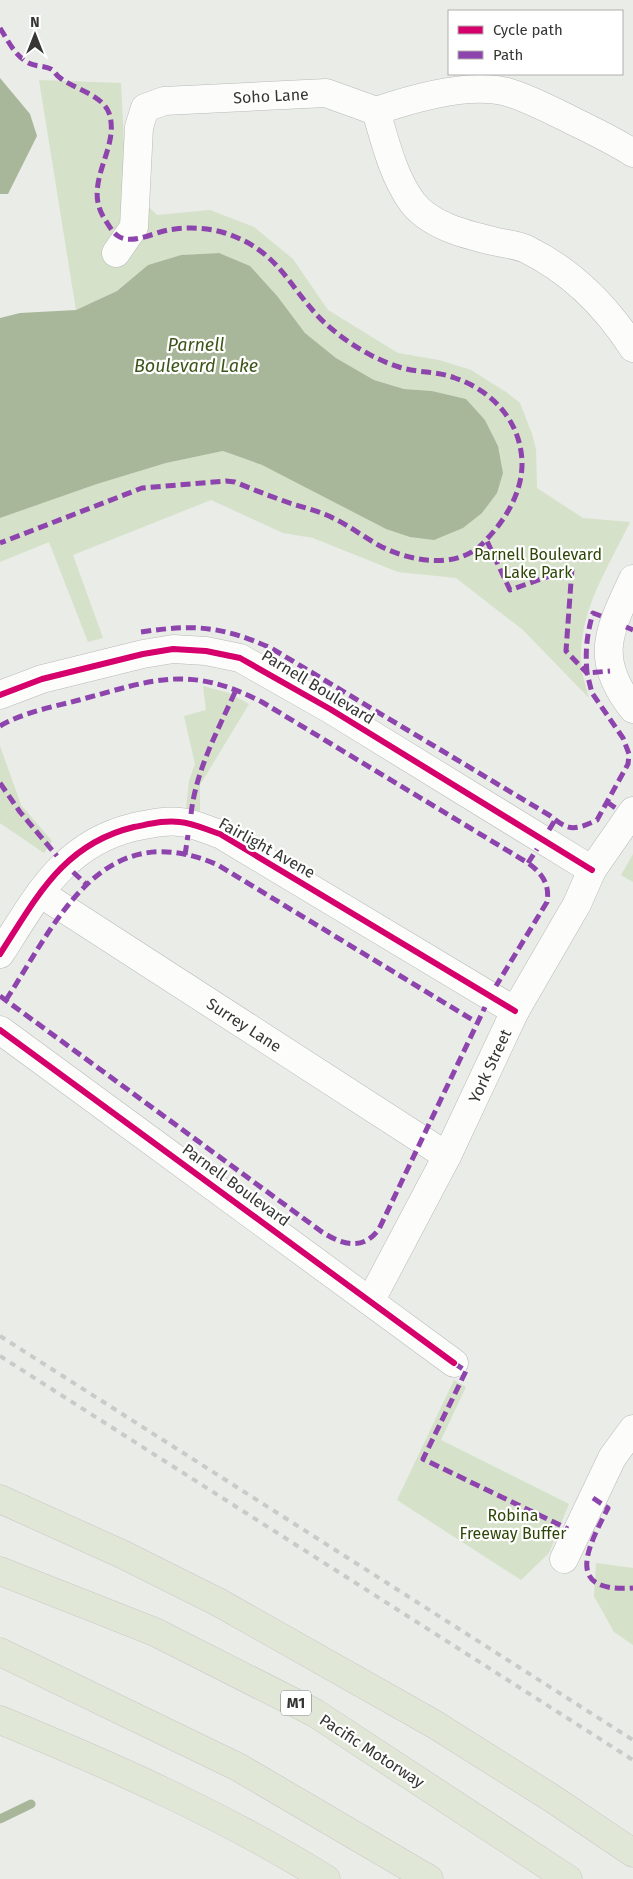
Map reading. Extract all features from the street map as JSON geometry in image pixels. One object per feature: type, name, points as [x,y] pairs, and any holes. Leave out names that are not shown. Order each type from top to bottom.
[{"type":"highway","points":[[0,1499],[124,1555],[218,1602],[434,1724],[553,1799],[633,1853]]},
{"type":"highway","name":"Pacific Motorway","points":[[0,1571],[155,1632],[315,1713],[568,1879]]},
{"type":"highway","points":[[0,1652],[238,1767],[429,1879]]},
{"type":"highway","points":[[0,1720],[74,1750],[174,1796],[228,1823],[326,1879]]},
{"type":"street","points":[[633,153],[618,143],[536,103],[505,91],[484,90],[429,94],[376,111],[394,167],[413,203],[439,224],[479,238],[524,248],[558,268],[593,296],[633,348]]},
{"type":"street","name":"Soho Lane","points":[[116,253],[134,227],[139,127],[145,108],[164,101],[326,93],[376,111]]},
{"type":"street","points":[[633,579],[615,618],[608,646],[610,671],[615,684],[633,709]]},
{"type":"street","name":"Parnell Boulevard","points":[[0,695],[42,679],[135,656],[173,649],[206,651],[240,658],[330,709],[592,870]]},
{"type":"street","name":"York Street","points":[[371,1300],[447,1156],[515,1011],[577,904],[592,870],[633,811]]},
{"type":"street","name":"Fairlight Avene","points":[[0,954],[40,893],[66,862],[93,842],[122,830],[157,822],[181,822],[220,834],[515,1011]]},
{"type":"street","name":"Surrey Lane","points":[[40,893],[447,1156]]},
{"type":"street","name":"Parnell Boulevard","points":[[0,1030],[454,1362]]},
{"type":"street","points":[[564,1559],[612,1458],[633,1429]]},
{"type":"green space","name":"Parnell Boulevard Lake Park","points":[[39,80],[121,83],[126,185],[157,215],[210,210],[254,227],[293,259],[328,310],[398,353],[439,360],[471,370],[520,403],[536,449],[537,488],[583,518],[630,522],[597,589],[585,624],[581,666],[589,698],[523,630],[456,578],[398,572],[313,538],[283,533],[211,500],[73,555],[103,638],[88,642],[49,542],[0,562],[0,518],[97,484],[166,463],[223,451],[262,465],[386,529],[498,446],[485,420],[466,399],[432,391],[404,389],[374,380],[336,358],[305,333],[278,297],[219,253],[181,255],[148,265],[117,291],[76,310]]},
{"type":"green space","points":[[203,686],[229,693],[249,704],[200,785],[200,811],[186,809],[189,781],[195,764],[184,716],[206,710]]},
{"type":"green space","points":[[0,746],[21,805],[52,841],[44,853],[0,823]]},
{"type":"green space","points":[[633,854],[633,882],[621,875]]},
{"type":"green space","name":"Robina Freeway Buffer","points":[[454,1380],[466,1387],[441,1440],[569,1504],[549,1553],[521,1580],[397,1500]]},
{"type":"green space","points":[[596,1563],[633,1568],[633,1645],[614,1632],[594,1596]]},
{"type":"water","points":[[0,78],[30,114],[37,136],[8,194],[0,194]]},
{"type":"water","name":"Parnell Boulevard Lake","points":[[219,253],[250,266],[278,297],[305,333],[336,358],[374,380],[404,389],[432,391],[466,399],[485,420],[498,446],[503,473],[497,493],[482,513],[463,528],[434,540],[410,537],[386,529],[262,465],[223,451],[166,463],[97,484],[0,518],[0,318],[20,313],[76,310],[117,291],[148,265],[181,255]]},
{"type":"waterway","points":[[0,1819],[31,1804]]},
{"type":"railway","points":[[0,1336],[633,1740]]},
{"type":"railway","points":[[0,1356],[633,1760]]},
{"type":"marked path","points":[[0,28],[20,57],[30,64],[52,70],[65,81],[94,96],[105,106],[109,113],[110,139],[99,178],[97,191],[98,205],[110,228],[118,236],[136,239],[168,230],[196,228],[218,231],[246,242],[262,252],[276,265],[322,320],[352,344],[375,357],[399,367],[455,378],[469,384],[492,399],[502,409],[516,433],[522,461],[519,485],[504,518],[480,546],[458,558],[445,560],[419,559],[393,552],[327,515],[235,482],[226,481],[142,488],[0,543]]},
{"type":"marked path","points":[[141,632],[177,628],[208,629],[237,635],[271,648],[567,827],[582,826],[597,820],[628,764],[629,754],[623,738],[592,693],[587,673],[566,651],[572,568],[510,590],[486,539]]},
{"type":"marked path","points":[[601,616],[593,613],[591,620],[586,650],[587,673],[610,671]]},
{"type":"marked path","points":[[626,627],[633,630]]},
{"type":"marked path","points":[[0,726],[39,710],[150,682],[171,679],[191,679],[213,683],[236,690],[262,702],[528,863],[541,875],[546,884],[547,902],[496,986]]},
{"type":"marked path","points":[[191,814],[203,766],[236,690]]},
{"type":"marked path","points":[[0,783],[20,812],[57,856]]},
{"type":"marked path","points":[[607,802],[617,809]]},
{"type":"marked path","points":[[549,830],[555,820]]},
{"type":"marked path","points":[[185,855],[188,835]]},
{"type":"marked path","points":[[528,863],[537,849]]},
{"type":"marked path","points":[[6,1000],[44,938],[65,909],[88,884],[113,864],[143,853],[178,853],[218,865],[476,1022]]},
{"type":"marked path","points":[[73,872],[86,884]]},
{"type":"marked path","points":[[0,996],[322,1232],[345,1243],[352,1244],[366,1241],[379,1229],[485,1007]]},
{"type":"marked path","points":[[454,1363],[466,1371],[423,1459],[568,1529]]},
{"type":"marked path","points":[[593,1498],[608,1508],[589,1552],[587,1564],[589,1575],[597,1583],[611,1588],[633,1588]]},
{"type":"cycle path","points":[[0,695],[42,679],[143,654],[173,649],[206,651],[240,658],[330,709],[592,870]]},
{"type":"cycle path","points":[[0,954],[40,893],[70,860],[88,846],[109,835],[134,827],[163,822],[180,822],[220,834],[515,1011]]},
{"type":"cycle path","points":[[0,1030],[454,1363]]}]
